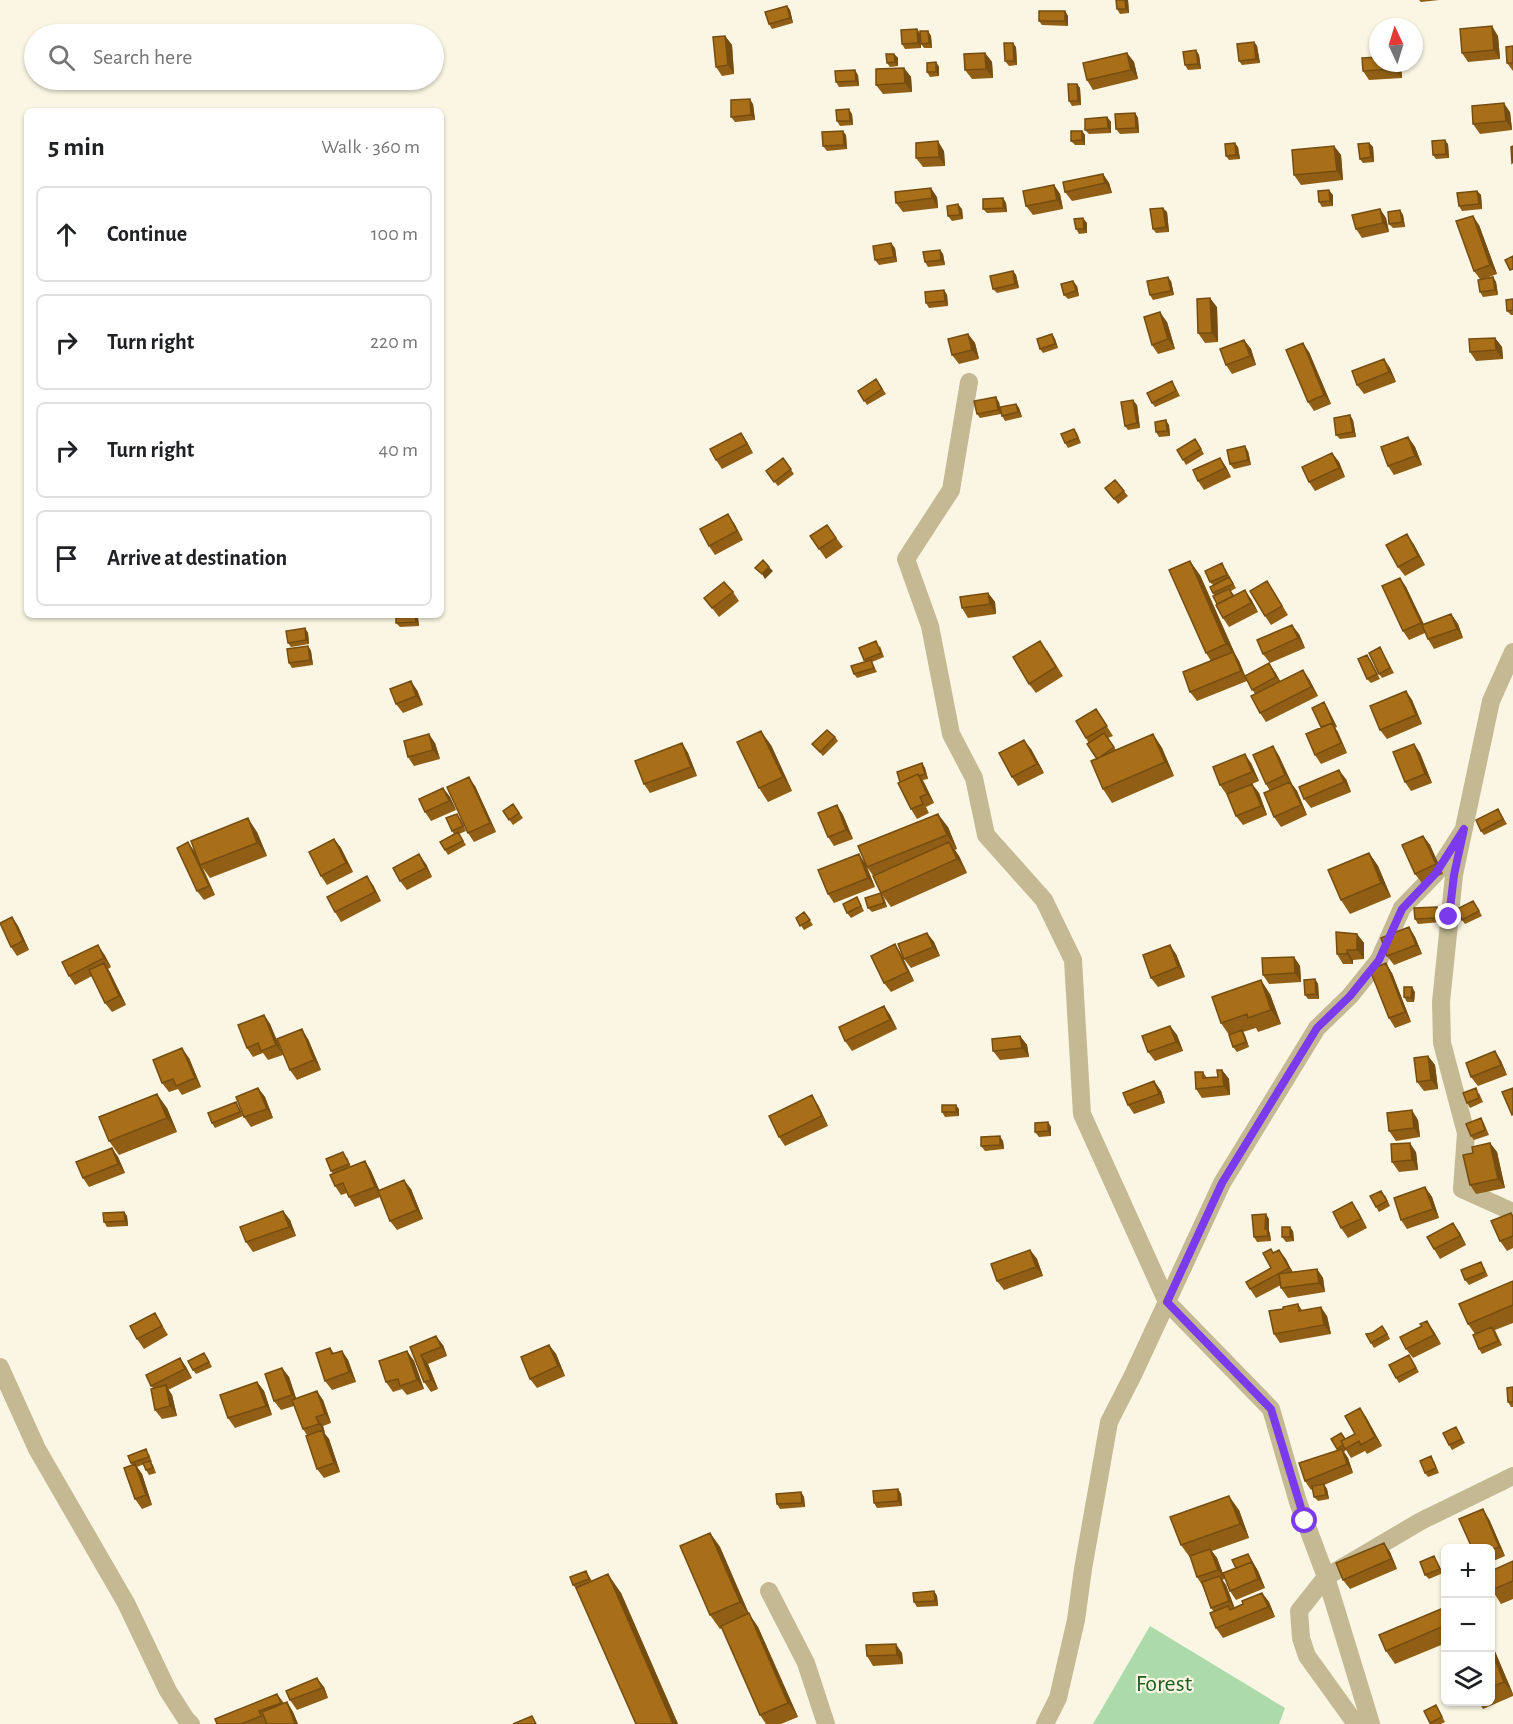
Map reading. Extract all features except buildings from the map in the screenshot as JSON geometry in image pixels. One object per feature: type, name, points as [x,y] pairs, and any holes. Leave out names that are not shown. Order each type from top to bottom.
[{"type":"street","points":[[969,382],[951,490],[906,559],[930,626],[951,734],[974,778],[986,835],[1044,900],[1073,960],[1082,1114],[1167,1302],[1271,1409],[1298,1502],[1326,1577],[1371,1724]]},
{"type":"street","points":[[1513,652],[1491,701],[1454,875],[1441,1002],[1442,1043],[1466,1133],[1462,1189],[1513,1212]]},
{"type":"street","points":[[1045,1724],[1058,1698],[1076,1620],[1109,1422],[1222,1183],[1317,1028],[1350,996],[1379,960],[1402,909],[1436,873],[1464,829]]},
{"type":"street","points":[[0,1367],[37,1449],[126,1604],[168,1691],[191,1724]]},
{"type":"street","points":[[1356,1724],[1307,1656],[1301,1638],[1299,1611],[1326,1577],[1421,1521],[1513,1476]]},
{"type":"street","points":[[769,1591],[806,1663],[826,1724]]},
{"type":"green space","name":"Forest","points":[[1150,1626],[1285,1708],[1279,1724],[1093,1724]]},
{"type":"route","points":[[1305,1521],[1271,1409],[1167,1302],[1222,1183],[1317,1028],[1350,996],[1379,960],[1402,909],[1436,873],[1464,829],[1454,875],[1449,917]]}]
